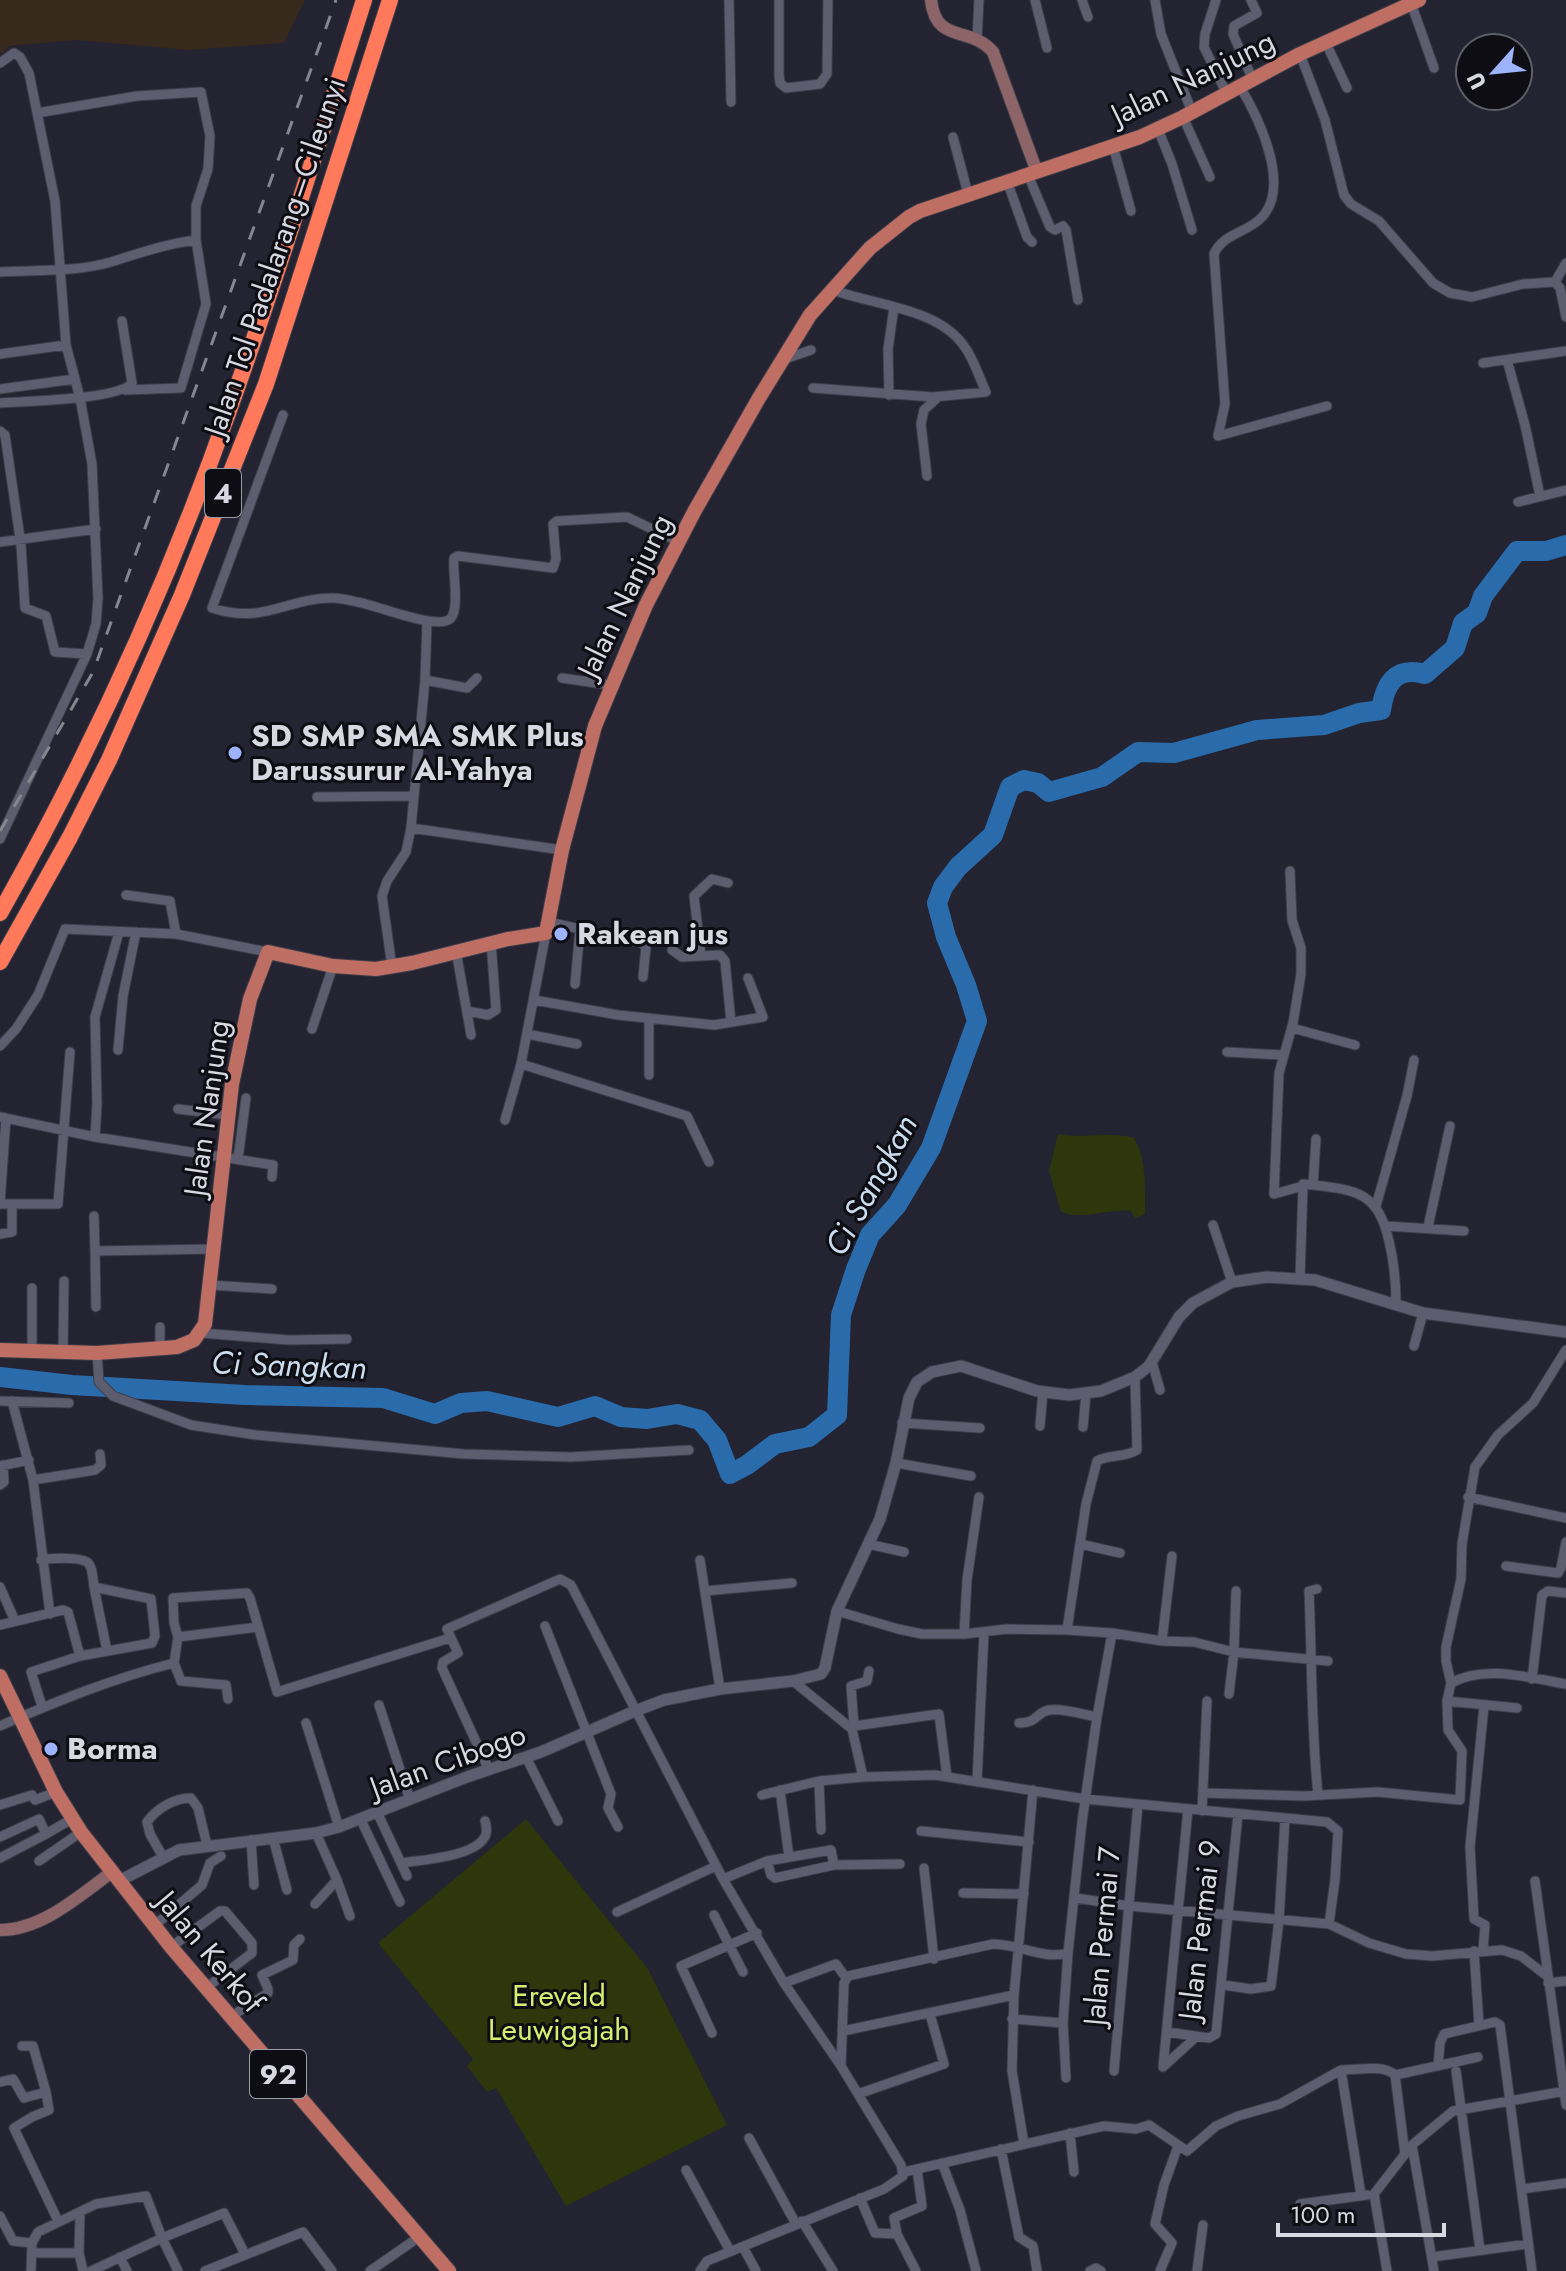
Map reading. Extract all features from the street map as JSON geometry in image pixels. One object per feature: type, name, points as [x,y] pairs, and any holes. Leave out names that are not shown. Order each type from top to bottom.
[{"type":"highway","name":"Jalan Tol Padalarang–Cileunyi","points":[[0,913],[86,750],[172,557],[228,415],[364,0]]},
{"type":"highway","name":"Jalan Tol Padalarang–Cileunyi","points":[[0,962],[109,760],[182,595],[266,384],[390,0]]},
{"type":"main road","points":[[931,0],[935,19],[944,29],[977,39],[988,47],[997,61],[1033,173]]},
{"type":"main road","name":"Jalan Nanjung","points":[[547,927],[562,850],[595,726],[610,685],[679,542],[782,360],[810,315],[870,248],[909,217],[1158,129],[1325,41],[1415,2]]},
{"type":"main road","points":[[268,952],[355,969],[392,967],[547,927]]},
{"type":"main road","name":"Jalan Nanjung","points":[[201,1333],[205,1324],[215,1249],[227,1115],[250,999],[268,952]]},
{"type":"main road","points":[[0,1350],[97,1353],[160,1349],[186,1344],[201,1333]]},
{"type":"main road","name":"Jalan Kerkof","points":[[0,1676],[56,1792],[81,1832],[171,1947],[449,2271]]},
{"type":"main road","points":[[0,1930],[14,1930],[41,1920],[115,1877]]},
{"type":"street","points":[[729,0],[731,102]]},
{"type":"street","points":[[779,0],[779,74],[780,83],[786,88],[820,84],[824,80],[828,58],[828,0]]},
{"type":"street","points":[[977,39],[979,0]]},
{"type":"street","points":[[1035,0],[1047,48]]},
{"type":"street","points":[[1082,0],[1088,17]]},
{"type":"street","points":[[1155,0],[1161,34],[1210,177]]},
{"type":"street","points":[[1216,0],[1204,47],[1239,85],[1264,132],[1273,189],[1269,205],[1259,220],[1223,242],[1214,254],[1225,404],[1218,436],[1327,406]]},
{"type":"street","points":[[1239,85],[1234,26],[1257,13],[1251,0]]},
{"type":"street","points":[[1415,2],[1434,68]]},
{"type":"street","points":[[1325,41],[1347,88]]},
{"type":"street","points":[[0,63],[11,54],[20,57],[29,73],[55,201],[66,345],[92,464],[98,598],[96,624],[87,654],[0,839]]},
{"type":"street","points":[[1300,54],[1325,120],[1344,195],[1351,204],[1379,221],[1433,283],[1450,293],[1472,297],[1523,284],[1555,282]]},
{"type":"street","points":[[0,403],[80,398],[125,390],[181,388],[206,304],[196,240],[196,206],[208,169],[210,136],[201,92],[137,96],[37,113]]},
{"type":"street","points":[[1158,129],[1192,230]]},
{"type":"street","points":[[953,137],[968,194]]},
{"type":"street","points":[[1113,146],[1131,211]]},
{"type":"street","points":[[1033,173],[1050,227],[1055,230],[1063,226],[1066,230],[1078,300]]},
{"type":"street","points":[[1007,181],[1027,237],[1032,242]]},
{"type":"street","points":[[0,272],[112,262],[149,249],[196,240]]},
{"type":"street","points":[[1555,282],[1566,263]]},
{"type":"street","points":[[1555,282],[1560,288],[1566,317]]},
{"type":"street","points":[[813,388],[938,397],[986,392],[966,347],[951,330],[894,307],[833,290]]},
{"type":"street","points":[[889,395],[888,349],[894,307]]},
{"type":"street","points":[[122,321],[132,383],[125,390]]},
{"type":"street","points":[[0,354],[66,345]]},
{"type":"street","points":[[782,360],[811,350]]},
{"type":"street","points":[[1483,363],[1566,351]]},
{"type":"street","points":[[1507,360],[1540,496]]},
{"type":"street","points":[[0,389],[75,379]]},
{"type":"street","points":[[927,476],[921,424],[924,410],[938,397]]},
{"type":"street","points":[[283,415],[212,608],[234,615],[263,613],[331,598],[369,603],[427,622],[448,621],[452,617],[455,598],[453,561],[456,557],[554,567],[553,524],[557,521],[627,517],[679,542]]},
{"type":"street","points":[[0,431],[5,435],[21,541],[25,608],[46,616],[55,652],[87,654]]},
{"type":"street","points":[[1518,502],[1566,490]]},
{"type":"street","points":[[0,542],[96,529]]},
{"type":"street","points":[[392,967],[382,896],[387,881],[406,852],[411,828],[425,680],[427,622]]},
{"type":"street","points":[[425,680],[467,688],[477,678]]},
{"type":"street","points":[[562,678],[610,685]]},
{"type":"street","points":[[317,797],[414,796]]},
{"type":"street","points":[[411,828],[562,850]]},
{"type":"street","points":[[1290,871],[1292,920],[1301,948],[1301,974],[1292,1028],[1277,1084],[1274,1194],[1305,1189],[1353,1191],[1376,1206],[1386,1226],[1394,1265],[1396,1303]]},
{"type":"street","points":[[701,956],[699,920],[693,898],[712,879],[728,883]]},
{"type":"street","points":[[126,895],[170,901],[176,934]]},
{"type":"street","points":[[505,1120],[521,1064],[547,927],[580,929],[645,945],[643,977]]},
{"type":"street","points":[[0,1046],[16,1029],[38,995],[65,929],[176,934],[268,952]]},
{"type":"street","points":[[575,984],[580,929]]},
{"type":"street","points":[[95,1137],[95,1017],[119,932]]},
{"type":"street","points":[[118,1050],[123,996],[136,932]]},
{"type":"street","points":[[467,1011],[488,1015],[496,1010],[491,942]]},
{"type":"street","points":[[672,950],[682,957],[720,955],[725,961],[731,1022]]},
{"type":"street","points":[[456,951],[471,1035]]},
{"type":"street","points":[[312,1029],[333,966]]},
{"type":"street","points":[[534,1000],[714,1025],[763,1017],[748,978]]},
{"type":"street","points":[[649,1018],[649,1075]]},
{"type":"street","points":[[1292,1028],[1355,1045]]},
{"type":"street","points":[[527,1034],[577,1044]]},
{"type":"street","points":[[70,1052],[63,1131],[58,1204],[0,1203],[3,1118],[63,1131],[95,1137],[273,1165],[272,1177]]},
{"type":"street","points":[[1227,1052],[1283,1055]]},
{"type":"street","points":[[1376,1206],[1414,1060]]},
{"type":"street","points":[[521,1064],[687,1116],[709,1162]]},
{"type":"street","points":[[238,1159],[246,1098]]},
{"type":"street","points":[[178,1109],[227,1115]]},
{"type":"street","points":[[1428,1227],[1450,1126]]},
{"type":"street","points":[[1300,1278],[1305,1189],[1316,1139]]},
{"type":"street","points":[[0,1234],[12,1232],[12,1204]]},
{"type":"street","points":[[94,1216],[96,1307]]},
{"type":"street","points":[[1213,1225],[1232,1282]]},
{"type":"street","points":[[1386,1226],[1464,1231]]},
{"type":"street","points":[[95,1251],[215,1249]]},
{"type":"street","points":[[793,1681],[823,1672],[837,1611],[880,1519],[896,1463],[909,1398],[917,1382],[942,1368],[961,1366],[1043,1391],[1086,1394],[1110,1388],[1135,1377],[1152,1362],[1185,1309],[1232,1282],[1273,1277],[1315,1280],[1423,1313],[1566,1332]]},
{"type":"street","points":[[63,1353],[64,1281]]},
{"type":"street","points":[[210,1285],[272,1289]]},
{"type":"street","points":[[32,1288],[32,1352]]},
{"type":"street","points":[[1414,1346],[1423,1313]]},
{"type":"street","points":[[160,1327],[160,1349]]},
{"type":"street","points":[[201,1333],[289,1340],[347,1339]]},
{"type":"street","points":[[1203,1793],[1318,1795],[1378,1792],[1460,1800],[1462,1751],[1450,1735],[1447,1701],[1451,1683],[1446,1647],[1461,1579],[1462,1544],[1475,1467],[1498,1435],[1533,1403],[1566,1350]]},
{"type":"street","points":[[97,1353],[97,1377],[106,1391],[191,1425],[256,1435],[464,1454],[571,1457],[689,1450]]},
{"type":"street","points":[[1152,1362],[1160,1390]]},
{"type":"street","points":[[1067,1630],[1088,1491],[1097,1461],[1137,1450],[1135,1377]]},
{"type":"street","points":[[1040,1426],[1043,1391]]},
{"type":"street","points":[[1083,1427],[1086,1394]]},
{"type":"street","points":[[0,1401],[69,1403]]},
{"type":"street","points":[[12,1401],[33,1480],[50,1614]]},
{"type":"street","points":[[902,1423],[980,1428]]},
{"type":"street","points":[[33,1480],[95,1470],[101,1465],[100,1454]]},
{"type":"street","points":[[0,1485],[4,1482],[1,1466],[29,1460]]},
{"type":"street","points":[[896,1463],[971,1476]]},
{"type":"street","points":[[964,1634],[967,1580],[979,1497]]},
{"type":"street","points":[[1468,1497],[1566,1518]]},
{"type":"street","points":[[868,1544],[904,1552]]},
{"type":"street","points":[[1080,1544],[1120,1553]]},
{"type":"street","points":[[1506,1566],[1558,1573],[1566,1544]]},
{"type":"street","points":[[1162,1641],[1172,1556]]},
{"type":"street","points":[[41,1560],[86,1562],[90,1565],[107,1651]]},
{"type":"street","points":[[700,1560],[720,1689]]},
{"type":"street","points":[[489,1770],[442,1668],[443,1662],[458,1654],[448,1628],[560,1579],[571,1585],[723,1879],[784,1983],[841,2066],[904,2172]]},
{"type":"street","points":[[705,1591],[792,1583]]},
{"type":"street","points":[[94,1587],[151,1599],[247,1593],[277,1692],[450,1638]]},
{"type":"street","points":[[1317,1589],[1309,1591],[1312,1734],[1318,1795]]},
{"type":"street","points":[[1229,1694],[1236,1591]]},
{"type":"street","points":[[1532,1679],[1542,1595],[1548,1591],[1566,1593]]},
{"type":"street","points":[[1,1592],[15,1621]]},
{"type":"street","points":[[173,1598],[178,1637],[174,1663],[181,1681],[226,1685],[228,1699]]},
{"type":"street","points":[[42,1706],[31,1672],[80,1656],[149,1644],[154,1640],[151,1599]]},
{"type":"street","points":[[837,1611],[922,1634],[964,1634],[1007,1629],[1067,1630],[1194,1642],[1234,1652],[1328,1661]]},
{"type":"street","points":[[0,1625],[68,1612],[80,1656]]},
{"type":"street","points":[[545,1626],[611,1794],[608,1811],[618,1827]]},
{"type":"street","points":[[178,1637],[258,1627]]},
{"type":"street","points":[[977,1782],[984,1632]]},
{"type":"street","points":[[1066,2078],[1063,2023],[1068,1953],[1085,1799],[1112,1633]]},
{"type":"street","points":[[0,1726],[42,1706],[134,1673],[174,1663]]},
{"type":"street","points":[[863,1777],[853,1727],[851,1686],[867,1681],[869,1671]]},
{"type":"street","points":[[1451,1683],[1478,1674],[1502,1674],[1566,1684]]},
{"type":"street","points":[[793,1681],[853,1727],[939,1714],[947,1777]]},
{"type":"street","name":"Jalan Cibogo","points":[[115,1877],[179,1850],[316,1833],[339,1827],[673,1698],[793,1681]]},
{"type":"street","points":[[1202,1811],[1207,1701]]},
{"type":"street","points":[[1447,1701],[1517,1708]]},
{"type":"street","points":[[379,1705],[410,1800]]},
{"type":"street","points":[[1479,2025],[1478,1951],[1485,1925],[1474,1919],[1470,1847],[1484,1706]]},
{"type":"street","points":[[1019,1723],[1031,1723],[1044,1712],[1052,1710],[1097,1717]]},
{"type":"street","points":[[306,1723],[339,1827]]},
{"type":"street","points":[[526,1757],[558,1821]]},
{"type":"street","points":[[762,1795],[819,1781],[863,1777],[947,1777],[1085,1799],[1327,1822],[1338,1831],[1329,1924]]},
{"type":"street","points":[[819,1781],[821,1830]]},
{"type":"street","points":[[780,1790],[789,1857]]},
{"type":"street","points":[[1024,2144],[1013,2088],[1012,2019],[1033,1790]]},
{"type":"street","points":[[0,1805],[32,1795],[35,1800],[56,1792]]},
{"type":"street","points":[[163,1857],[147,1822],[159,1809],[184,1798],[191,1798],[198,1808],[207,1845]]},
{"type":"street","name":"Jalan Permai 7","points":[[1114,2071],[1138,1804]]},
{"type":"street","points":[[1167,2032],[1188,1809]]},
{"type":"street","points":[[377,1812],[407,1876]]},
{"type":"street","name":"Jalan Permai 9","points":[[1197,2036],[1163,2067],[1167,2032],[1197,2036],[1209,2038],[1216,2034],[1238,1814]]},
{"type":"street","points":[[360,1818],[400,1902]]},
{"type":"street","points":[[0,1837],[39,1819],[46,1834]]},
{"type":"street","points":[[0,1858],[72,1819]]},
{"type":"street","points":[[1223,1985],[1251,1989],[1271,1986],[1279,1920],[1285,1819]]},
{"type":"street","points":[[401,1863],[448,1858],[465,1850],[484,1838],[487,1831],[485,1821]]},
{"type":"street","points":[[921,1831],[1029,1842]]},
{"type":"street","points":[[39,1861],[81,1832]]},
{"type":"street","points":[[316,1833],[350,1916]]},
{"type":"street","points":[[273,1838],[287,1890]]},
{"type":"street","points":[[251,1840],[254,1885]]},
{"type":"street","points":[[723,1879],[767,1861],[831,1850],[834,1865]]},
{"type":"street","points":[[154,1926],[202,1885],[210,1863],[221,1856]]},
{"type":"street","points":[[767,1861],[775,1878],[834,1865],[900,1864]]},
{"type":"street","points":[[617,1912],[716,1866]]},
{"type":"street","points":[[924,1868],[934,1959]]},
{"type":"street","points":[[315,1904],[337,1880]]},
{"type":"street","points":[[1535,1881],[1566,2105]]},
{"type":"street","points":[[963,1893],[1024,1894]]},
{"type":"street","points":[[1076,1898],[1129,1906],[1329,1924],[1369,1943],[1406,1954],[1432,1956],[1478,1951],[1514,1952],[1548,1979],[1566,1981]]},
{"type":"street","points":[[171,1947],[220,1911],[225,1911],[252,1943],[252,1953],[206,1988]]},
{"type":"street","points":[[714,1915],[743,1972]]},
{"type":"street","points":[[712,2033],[681,1966],[757,1933]]},
{"type":"street","points":[[230,2017],[268,1993],[262,1975],[293,1960],[294,1945],[300,1939]]},
{"type":"street","points":[[846,1978],[993,1944],[1047,1954],[1068,1953]]},
{"type":"street","points":[[784,1983],[836,1964],[846,1978],[841,2066]]},
{"type":"street","points":[[843,2031],[1014,1995]]},
{"type":"street","points":[[858,2094],[943,2064],[930,2014]]},
{"type":"street","points":[[1012,2019],[1063,2023]]},
{"type":"street","points":[[1438,2066],[1444,2034],[1495,2022],[1500,2025],[1532,2271]]},
{"type":"street","points":[[22,2046],[33,2046],[49,2110],[16,2126],[15,2131],[58,2221]]},
{"type":"street","points":[[700,2271],[707,2261],[897,2182],[904,2172],[1104,2126],[1136,2129],[1149,2125],[1187,2151],[1216,2126],[1280,2104],[1341,2070],[1382,2069],[1395,2075],[1478,2057]]},
{"type":"street","points":[[1341,2070],[1361,2195]]},
{"type":"street","points":[[1456,2071],[1480,2250]]},
{"type":"street","points":[[1395,2075],[1405,2154]]},
{"type":"street","points":[[0,2082],[13,2079],[32,2117]]},
{"type":"street","points":[[1387,2271],[1374,2194],[1412,2145],[1439,2120],[1460,2108],[1565,2091]]},
{"type":"street","points":[[24,2098],[46,2092]]},
{"type":"street","points":[[1070,2133],[1074,2172]]},
{"type":"street","points":[[749,2138],[799,2223],[833,2271]]},
{"type":"street","points":[[1412,2145],[1434,2271]]},
{"type":"street","points":[[1160,2271],[1172,2243],[1155,2224],[1178,2146]]},
{"type":"street","points":[[1001,2149],[1019,2237],[1033,2246],[1037,2271]]},
{"type":"street","points":[[942,2163],[955,2195],[976,2271]]},
{"type":"street","points":[[916,2271],[897,2234],[894,2218],[922,2206],[917,2169]]},
{"type":"street","points":[[686,2170],[730,2251]]},
{"type":"street","points":[[1522,2189],[1566,2183]]},
{"type":"street","points":[[1300,2204],[1374,2194]]},
{"type":"street","points":[[31,2271],[32,2248],[37,2233],[96,2204],[146,2196],[178,2271]]},
{"type":"street","points":[[860,2198],[876,2234],[897,2234]]},
{"type":"street","points":[[80,2212],[79,2253],[83,2271]]},
{"type":"street","points":[[91,2271],[224,2213],[245,2254]]},
{"type":"street","points":[[0,2216],[5,2239],[32,2248],[79,2253]]},
{"type":"street","points":[[1197,2271],[1203,2225]]},
{"type":"street","points":[[205,2271],[303,2232],[328,2270]]},
{"type":"street","points":[[370,2271],[419,2237]]},
{"type":"street","points":[[1432,2257],[1528,2244]]},
{"type":"street","points":[[743,2247],[756,2271]]},
{"type":"street","points":[[120,2257],[127,2271]]},
{"type":"street","points":[[1090,2271],[1094,2268],[1101,2271]]},
{"type":"shaded area","points":[[0,0],[305,0],[284,43],[189,50],[76,40],[10,46],[0,54]]},
{"type":"green space","points":[[1058,1134],[1134,1138],[1143,1165],[1145,1214],[1135,1218],[1131,1211],[1087,1215],[1061,1212],[1049,1171]]},
{"type":"green space","name":"Ereveld Leuwigajah","points":[[526,1819],[648,1969],[727,2125],[566,2206],[496,2088],[487,2092],[467,2066],[473,2059],[378,1943]]},
{"type":"waterway","name":"Ci Sangkan","points":[[0,1377],[72,1385],[245,1395],[383,1398],[435,1414],[461,1403],[487,1401],[558,1417],[595,1406],[621,1417],[647,1419],[677,1414],[700,1420],[717,1440],[730,1474],[775,1444],[809,1437],[837,1415],[841,1315],[856,1269],[870,1235],[897,1205],[931,1148],[977,1021],[937,903],[943,887],[958,867],[993,835],[1010,787],[1024,780],[1038,783],[1049,792],[1102,777],[1138,752],[1174,753],[1257,730],[1324,725],[1359,713],[1381,710],[1385,692],[1393,679],[1406,673],[1425,674],[1455,648],[1463,623],[1477,613],[1483,596],[1517,551],[1546,551],[1566,545]]},
{"type":"railway","points":[[0,831],[93,672],[336,0]]},
{"type":"place","name":"SD SMP SMA SMK Plus Darussurur Al-Yahya","points":[[235,753]]},
{"type":"place","name":"Rakean jus","points":[[561,934]]},
{"type":"place","name":"Borma","points":[[51,1749]]}]
